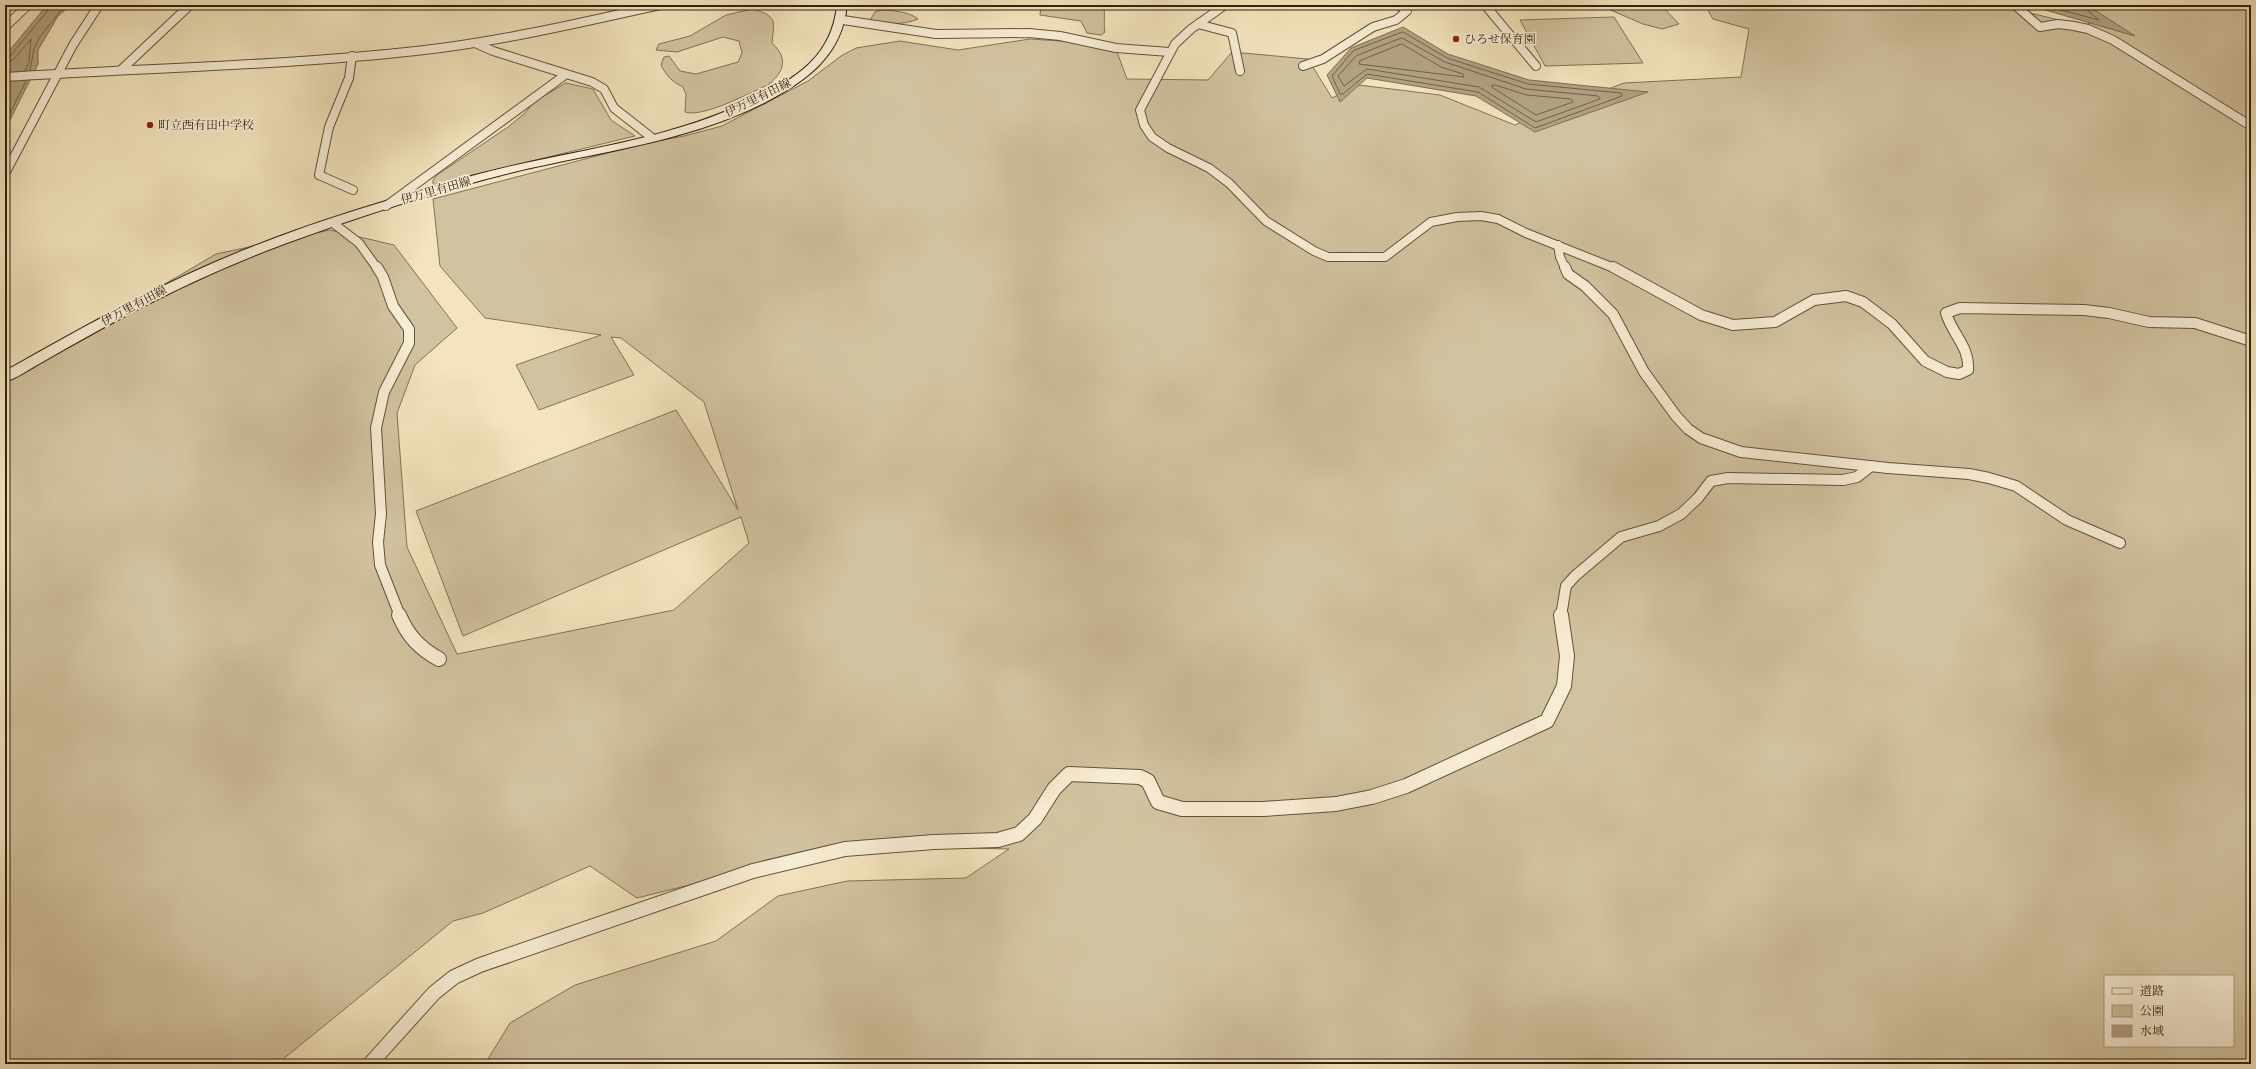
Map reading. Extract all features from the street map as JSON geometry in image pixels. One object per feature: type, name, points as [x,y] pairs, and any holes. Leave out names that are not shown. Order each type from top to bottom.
[{"type":"main road","points":[[842,5],[843,20]]},
{"type":"main road","name":"伊万里有田線","points":[[5,377],[166,289],[260,248],[386,206],[483,177],[708,122],[744,108],[801,76],[825,54],[843,20]]},
{"type":"street","points":[[5,27],[28,5]]},
{"type":"street","points":[[5,174],[21,147],[56,73],[84,25],[99,5]]},
{"type":"street","points":[[121,70],[190,5]]},
{"type":"street","points":[[5,77],[56,73],[272,64],[475,43],[660,5]]},
{"type":"street","points":[[1225,5],[1198,24],[1169,52],[1168,61],[1140,110],[1144,125],[1152,137],[1168,148],[1209,168],[1229,183],[1266,221],[1314,251],[1328,257],[1385,257],[1431,222],[1457,217],[1481,216],[1498,219],[1558,245],[1606,263],[1701,314],[1733,326],[1776,322],[1814,300],[1828,296],[1846,296],[1863,302],[1892,324],[1925,361],[1938,369],[1959,374],[1968,370],[1968,360],[1946,313],[1960,308],[2025,308],[2109,313],[2149,322],[2195,323],[2212,327],[2251,341]]},
{"type":"street","points":[[1303,66],[1323,59],[1373,28],[1396,20],[1404,15],[1407,11],[1398,5]]},
{"type":"street","points":[[1485,5],[1536,66]]},
{"type":"street","points":[[2015,5],[2034,23],[2040,26],[2058,24],[2074,26],[2113,40],[2147,63],[2167,73],[2251,126]]},
{"type":"street","points":[[843,20],[936,34],[1045,34],[1116,48],[1169,52]]},
{"type":"street","points":[[1198,24],[1232,33],[1234,36],[1240,72]]},
{"type":"street","points":[[475,43],[493,51],[565,75],[592,82],[604,89],[614,108],[651,137]]},
{"type":"street","points":[[352,56],[353,65],[347,86],[334,112],[319,175],[353,190]]},
{"type":"street","points":[[386,206],[565,75]]},
{"type":"street","points":[[333,223],[359,243],[373,260],[383,277],[393,306],[409,329],[409,343],[384,392],[376,428],[381,514],[378,542],[380,565],[402,624],[421,649],[439,659]]},
{"type":"street","points":[[1558,245],[1560,257],[1568,274],[1585,286],[1613,314],[1644,372],[1676,416],[1688,429],[1701,438],[1741,452],[1871,466],[1956,472],[1989,478],[2016,486],[2067,520],[2120,543]]},
{"type":"street","points":[[370,1064],[434,993],[454,976],[480,965],[753,871],[845,849],[934,842],[998,840],[1020,834],[1035,818],[1054,789],[1069,774],[1140,777],[1148,781],[1158,802],[1182,810],[1263,810],[1336,804],[1372,797],[1406,786],[1547,721],[1564,686],[1567,656],[1560,611],[1566,586],[1575,576],[1621,538],[1659,526],[1681,514],[1698,498],[1711,480],[1728,478],[1843,480],[1857,477],[1871,466]]},
{"type":"green space","points":[[1041,5],[1103,5],[1105,32],[1101,35],[1087,33],[1081,21],[1040,15]]},
{"type":"green space","points":[[1599,5],[1661,5],[1679,24],[1662,29],[1643,24]]},
{"type":"green space","points":[[1705,5],[2004,5],[2009,8],[2084,26],[2090,23],[2070,5],[2251,5],[2251,1064],[485,1064],[510,1023],[575,985],[716,941],[778,896],[847,881],[966,878],[1009,849],[850,845],[637,898],[590,866],[483,913],[453,921],[277,1064],[5,1064],[5,378],[216,254],[330,230],[394,245],[457,328],[415,365],[397,413],[407,547],[457,654],[674,610],[749,543],[741,517],[463,636],[416,511],[676,410],[738,510],[704,402],[621,338],[611,337],[634,375],[539,410],[516,365],[601,335],[485,318],[440,266],[433,199],[642,144],[684,136],[722,126],[808,81],[841,56],[856,48],[900,41],[958,50],[1030,39],[1090,43],[1117,52],[1127,79],[1208,80],[1232,52],[1308,59],[1332,98],[1359,85],[1440,95],[1515,125],[1555,107],[1585,98],[1624,83],[1741,77],[1749,29],[1713,19]]},
{"type":"green space","points":[[752,9],[766,14],[772,20],[772,43],[781,54],[782,59],[781,70],[778,75],[768,85],[726,104],[693,113],[685,112],[686,94],[683,87],[667,75],[663,69],[661,65],[664,57],[669,56],[680,71],[696,74],[738,62],[742,53],[739,41],[723,37],[677,52],[656,50],[659,44],[690,36],[726,15]]},
{"type":"green space","points":[[881,10],[906,13],[918,19],[894,24],[870,20],[875,12]]},
{"type":"green space","points":[[1614,17],[1643,63],[1545,66],[1520,20]]},
{"type":"green space","points":[[566,83],[593,89],[611,120],[635,136],[433,185],[433,180],[437,175],[508,127],[524,114],[535,101]]},
{"type":"water","points":[[47,5],[71,5],[58,16],[38,50],[38,64],[5,130],[5,56]]},
{"type":"water","points":[[2032,5],[2087,5],[2135,36],[2035,7]]},
{"type":"water","points":[[1403,27],[1448,54],[1529,80],[1648,92],[1535,132],[1476,96],[1367,78],[1340,102],[1327,75],[1351,48]]},
{"type":"place","name":"ひろせ保育園","points":[[1456,39]]},
{"type":"place","name":"町立西有田中学校","points":[[150,125]]}]
